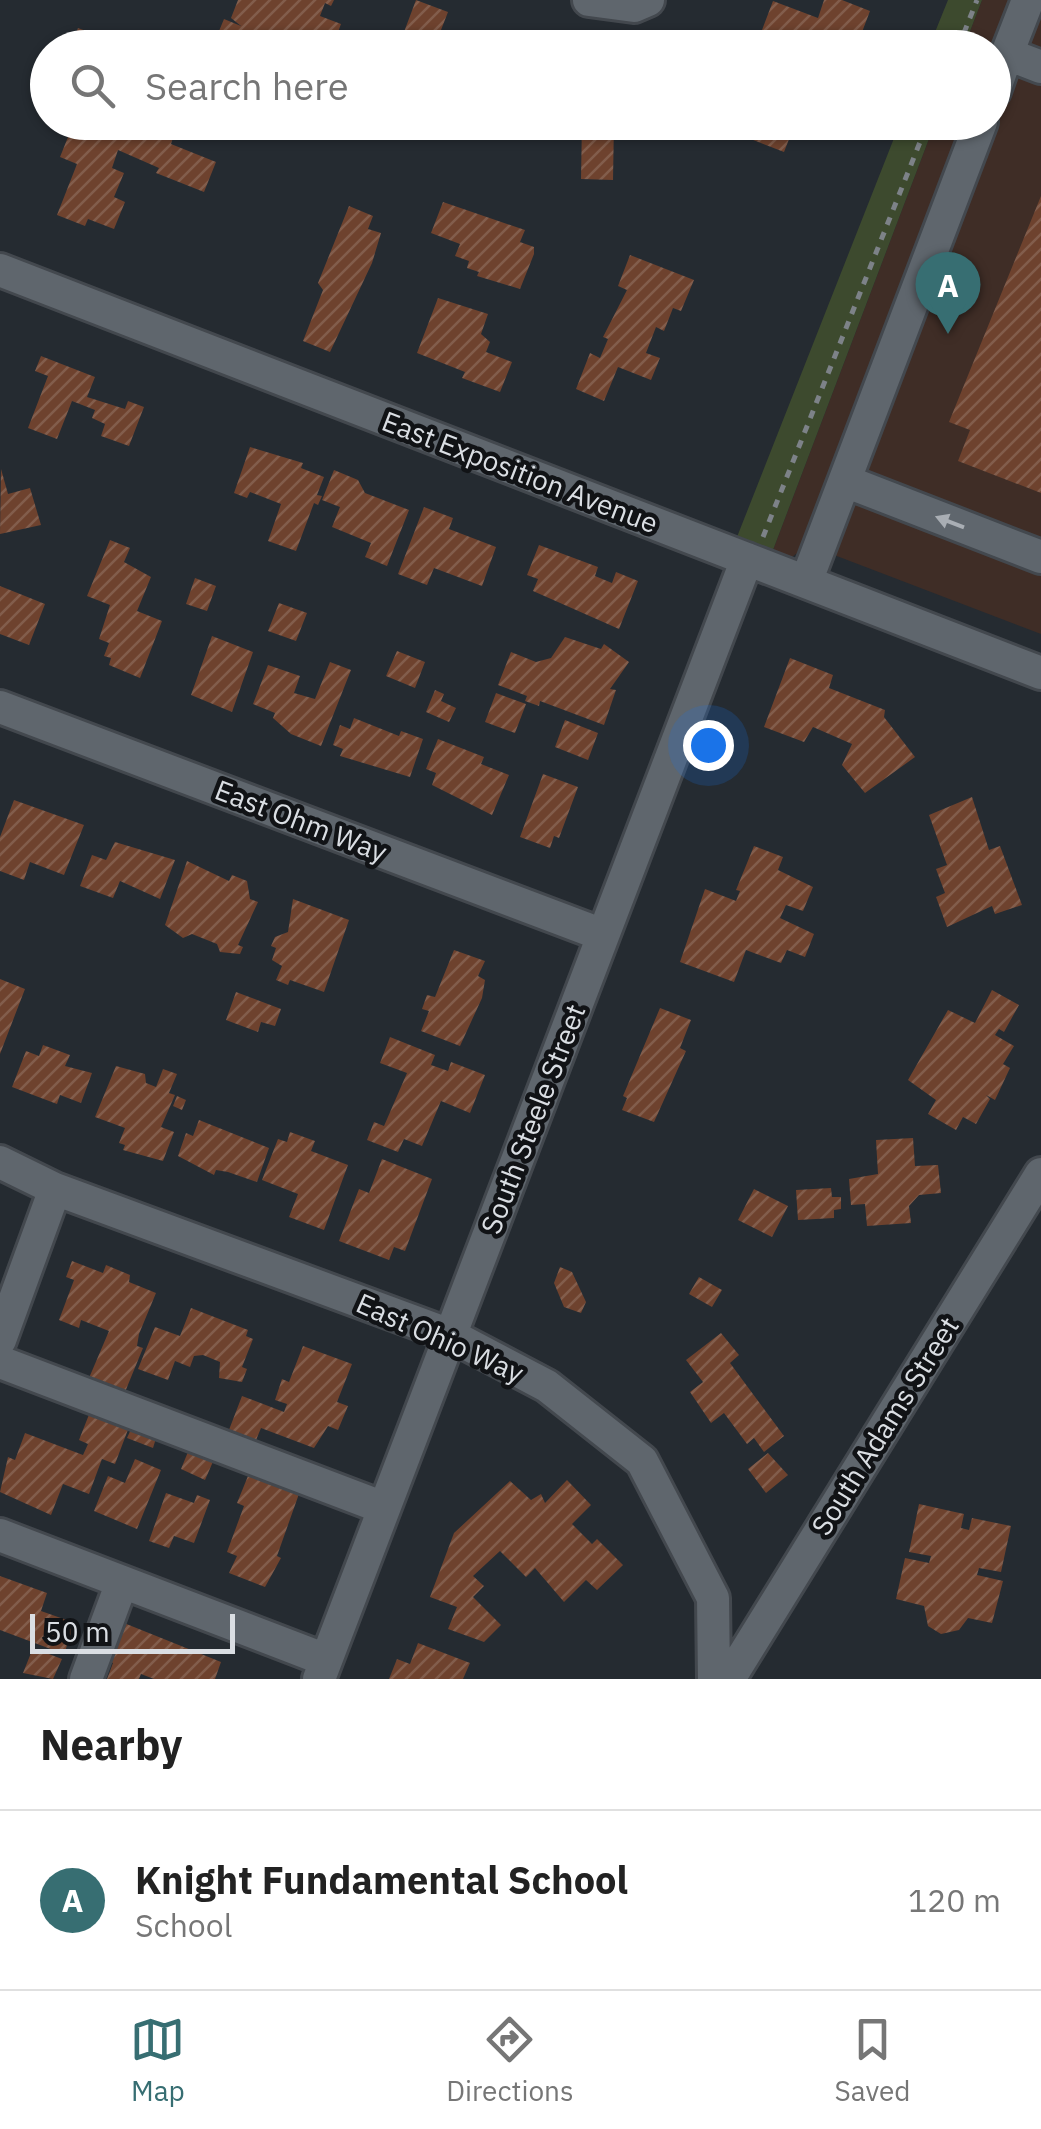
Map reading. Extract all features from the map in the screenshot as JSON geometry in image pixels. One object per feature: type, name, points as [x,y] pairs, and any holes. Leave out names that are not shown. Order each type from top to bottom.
[{"type":"street","points":[[589,0],[634,6],[648,0]]},
{"type":"street","points":[[1011,44],[1028,0]]},
{"type":"street","points":[[1011,56],[1041,67]]},
{"type":"street","points":[[806,582],[974,140]]},
{"type":"street","name":"East Exposition Avenue","points":[[0,270],[1041,673]]},
{"type":"street","points":[[845,481],[1041,557]]},
{"type":"street","name":"South Steele Street","points":[[322,1670],[747,559]]},
{"type":"street","name":"East Ohm Way","points":[[0,706],[603,935]]},
{"type":"street","name":"East Ohio Way","points":[[0,1162],[55,1189],[450,1336],[547,1386],[642,1461],[713,1598],[714,1679]]},
{"type":"street","name":"South Adams Street","points":[[729,1679],[1041,1174]]},
{"type":"street","points":[[55,1189],[1,1343],[384,1508]]},
{"type":"street","points":[[0,1535],[122,1582],[322,1670]]},
{"type":"street","points":[[86,1679],[122,1582]]},
{"type":"path","points":[[965,30],[977,0]]},
{"type":"path","points":[[747,559],[761,540],[921,140]]},
{"type":"shaded area","points":[[982,0],[1041,0],[1041,634],[808,545],[792,557],[773,550],[929,140],[1011,140],[1011,30],[971,30]]},
{"type":"green space","points":[[948,0],[982,0],[971,30],[936,30]]},
{"type":"green space","points":[[893,140],[929,140],[773,550],[737,537]]},
{"type":"building","points":[[238,0],[334,0],[331,6],[325,3],[320,16],[341,24],[339,30],[219,30],[224,19],[241,26],[231,18]]},
{"type":"building","points":[[416,0],[448,12],[441,30],[405,30]]},
{"type":"building","points":[[824,0],[842,0],[870,11],[863,30],[762,30],[773,1],[818,18]]},
{"type":"building","points":[[67,140],[172,140],[171,144],[216,162],[204,192],[156,173],[159,168],[118,150],[112,168],[124,173],[114,197],[125,202],[114,229],[88,219],[85,226],[57,215],[77,164],[60,157]]},
{"type":"building","points":[[582,140],[614,140],[613,180],[581,179]]},
{"type":"building","points":[[753,140],[789,140],[784,152]]},
{"type":"building","points":[[1041,196],[1041,493],[958,461],[970,430],[949,422]]},
{"type":"building","points":[[443,202],[525,230],[520,242],[534,247],[534,254],[520,289],[477,276],[479,272],[467,268],[469,261],[455,256],[460,244],[431,233]]},
{"type":"building","points":[[349,206],[373,216],[368,229],[381,233],[372,263],[330,352],[303,341],[323,290],[318,283]]},
{"type":"building","points":[[630,255],[694,280],[681,311],[673,308],[664,331],[656,327],[646,353],[660,358],[651,380],[618,367],[604,401],[576,389],[590,353],[600,358],[608,339],[603,337],[627,290],[618,286]]},
{"type":"building","points":[[438,298],[488,314],[481,334],[490,342],[486,352],[512,362],[500,392],[462,378],[465,372],[417,353]]},
{"type":"building","points":[[41,356],[95,377],[87,397],[125,409],[128,401],[144,407],[129,446],[101,436],[105,424],[92,418],[95,410],[72,401],[57,439],[28,428],[48,376],[35,371]]},
{"type":"building","points":[[250,447],[303,463],[301,468],[324,477],[317,495],[322,496],[318,505],[314,503],[296,551],[268,541],[281,504],[250,492],[247,498],[234,493]]},
{"type":"building","points":[[1,469],[8,494],[30,488],[41,525],[0,534]]},
{"type":"building","points":[[334,470],[358,480],[365,493],[409,510],[387,566],[365,557],[371,543],[332,527],[340,507],[322,500]]},
{"type":"building","points":[[424,507],[453,518],[449,529],[496,547],[482,586],[434,568],[427,585],[398,574]]},
{"type":"building","points":[[110,540],[130,548],[124,562],[151,577],[137,611],[162,621],[140,678],[109,665],[111,658],[104,656],[109,643],[99,639],[110,605],[87,596]]},
{"type":"building","points":[[539,545],[598,567],[595,576],[612,583],[616,572],[638,581],[619,629],[533,591],[538,579],[527,575]]},
{"type":"building","points":[[195,578],[216,586],[207,611],[186,604]]},
{"type":"building","points":[[0,586],[45,604],[29,645],[0,634]]},
{"type":"building","points":[[279,603],[307,613],[296,641],[268,631]]},
{"type":"building","points":[[212,636],[253,652],[232,712],[191,695]]},
{"type":"building","points":[[565,637],[601,649],[604,644],[629,662],[610,689],[616,690],[604,725],[540,701],[539,706],[525,701],[527,696],[498,685],[511,652],[536,662],[551,658]]},
{"type":"building","points":[[397,651],[425,662],[415,688],[386,676]]},
{"type":"building","points":[[790,658],[833,675],[829,688],[885,710],[884,717],[915,757],[865,793],[842,765],[852,744],[813,727],[804,742],[764,727]]},
{"type":"building","points":[[330,662],[351,670],[321,746],[291,734],[273,718],[275,713],[253,704],[268,665],[300,676],[294,693],[315,699]]},
{"type":"building","points":[[435,690],[444,694],[441,701],[456,708],[449,722],[426,712]]},
{"type":"building","points":[[496,693],[526,704],[515,733],[485,722]]},
{"type":"building","points":[[354,718],[399,736],[401,731],[423,739],[410,777],[340,756],[343,749],[333,745],[340,725],[350,729]]},
{"type":"building","points":[[565,720],[598,733],[588,760],[555,747]]},
{"type":"building","points":[[438,739],[484,757],[481,764],[509,775],[492,815],[432,785],[436,773],[426,769]]},
{"type":"building","points":[[543,774],[578,787],[559,838],[554,836],[550,848],[520,837]]},
{"type":"building","points":[[972,797],[989,850],[1000,846],[1022,905],[995,914],[992,906],[947,927],[936,897],[945,893],[936,869],[947,865],[929,815]]},
{"type":"building","points":[[14,800],[84,825],[64,875],[30,862],[24,880],[0,871],[0,837]]},
{"type":"building","points":[[115,842],[175,860],[160,899],[120,881],[113,898],[80,886],[92,855],[106,860]]},
{"type":"building","points":[[754,846],[783,857],[778,870],[813,887],[803,911],[786,905],[780,918],[814,934],[805,957],[787,950],[781,963],[746,950],[734,982],[680,962],[705,889],[736,901],[740,891],[736,890]]},
{"type":"building","points":[[187,861],[229,881],[232,875],[247,881],[250,899],[258,902],[238,945],[243,947],[240,954],[220,952],[217,944],[192,934],[183,938],[165,925]]},
{"type":"building","points":[[293,899],[349,920],[324,992],[290,980],[288,985],[276,980],[282,966],[272,960],[276,948],[271,946],[275,937],[288,932]]},
{"type":"building","points":[[454,950],[485,961],[478,976],[485,980],[482,998],[460,1046],[421,1031],[429,1011],[422,1009],[427,995],[435,997]]},
{"type":"building","points":[[0,979],[25,989],[0,1054]]},
{"type":"building","points":[[992,990],[1019,1005],[1004,1032],[999,1029],[995,1035],[1014,1046],[1003,1064],[1010,1068],[995,1100],[986,1095],[990,1099],[976,1124],[963,1117],[956,1130],[928,1114],[936,1100],[908,1080],[948,1010],[975,1023]]},
{"type":"building","points":[[236,992],[281,1009],[275,1026],[261,1022],[258,1032],[226,1020]]},
{"type":"building","points":[[660,1008],[691,1020],[680,1048],[686,1051],[654,1122],[622,1110],[627,1098],[623,1096]]},
{"type":"building","points":[[390,1037],[435,1055],[431,1065],[448,1071],[451,1062],[485,1075],[470,1113],[441,1101],[422,1146],[404,1139],[398,1152],[367,1140],[374,1122],[384,1126],[407,1073],[380,1063]]},
{"type":"building","points":[[43,1045],[70,1055],[65,1066],[92,1073],[81,1103],[60,1095],[57,1104],[12,1087],[26,1051],[39,1056]]},
{"type":"building","points":[[116,1066],[145,1074],[146,1083],[156,1087],[163,1069],[177,1074],[169,1093],[175,1095],[161,1127],[174,1132],[163,1161],[123,1150],[125,1145],[119,1143],[125,1128],[95,1117]]},
{"type":"building","points":[[177,1096],[186,1100],[182,1110],[173,1106]]},
{"type":"building","points":[[199,1120],[269,1148],[257,1182],[216,1170],[214,1175],[178,1156],[186,1133],[193,1136]]},
{"type":"building","points":[[290,1132],[315,1141],[311,1151],[348,1165],[324,1230],[289,1217],[298,1194],[262,1180],[278,1139],[287,1142]]},
{"type":"building","points":[[913,1138],[915,1166],[938,1165],[941,1193],[919,1195],[909,1206],[911,1223],[867,1226],[865,1204],[851,1205],[849,1179],[878,1174],[876,1140]]},
{"type":"building","points":[[382,1159],[432,1179],[405,1251],[394,1247],[389,1260],[339,1241],[359,1189],[369,1193]]},
{"type":"building","points":[[831,1188],[832,1197],[841,1197],[841,1209],[834,1210],[834,1218],[798,1220],[796,1190]]},
{"type":"building","points":[[754,1189],[788,1206],[772,1237],[738,1220]]},
{"type":"building","points":[[72,1261],[103,1273],[106,1265],[130,1275],[129,1282],[156,1293],[139,1334],[137,1346],[143,1348],[125,1392],[89,1378],[109,1331],[81,1320],[79,1328],[59,1320],[74,1280],[66,1277]]},
{"type":"building","points":[[560,1267],[572,1272],[586,1302],[581,1313],[564,1307],[554,1283]]},
{"type":"building","points":[[699,1277],[722,1290],[712,1307],[689,1294]]},
{"type":"building","points":[[191,1308],[248,1330],[246,1336],[253,1339],[242,1367],[247,1369],[242,1382],[219,1378],[220,1362],[203,1355],[194,1356],[190,1367],[175,1361],[168,1380],[138,1369],[155,1327],[180,1336]]},
{"type":"building","points":[[721,1333],[739,1355],[730,1363],[784,1436],[764,1452],[754,1438],[747,1444],[724,1413],[711,1423],[690,1392],[703,1382],[686,1360]]},
{"type":"building","points":[[303,1346],[352,1364],[337,1402],[348,1406],[338,1430],[328,1426],[314,1448],[261,1428],[254,1445],[227,1435],[242,1396],[284,1412],[287,1404],[275,1400],[282,1379],[289,1382]]},
{"type":"building","points":[[90,1412],[129,1427],[115,1464],[102,1459],[89,1494],[63,1484],[51,1515],[0,1492],[8,1457],[15,1460],[25,1433],[83,1455],[88,1444],[79,1440]]},
{"type":"building","points":[[133,1425],[157,1435],[153,1448],[127,1438]]},
{"type":"building","points":[[190,1447],[215,1457],[205,1480],[181,1469]]},
{"type":"building","points":[[768,1453],[788,1475],[766,1493],[748,1469]]},
{"type":"building","points":[[135,1459],[161,1470],[137,1529],[94,1511],[108,1476],[125,1483]]},
{"type":"building","points":[[248,1476],[300,1491],[277,1556],[281,1558],[265,1587],[229,1573],[237,1556],[227,1552],[244,1506],[237,1503]]},
{"type":"building","points":[[567,1480],[591,1505],[572,1524],[592,1544],[597,1539],[623,1565],[597,1590],[586,1580],[564,1602],[535,1568],[526,1577],[500,1551],[473,1576],[484,1586],[473,1597],[501,1625],[484,1642],[448,1629],[457,1607],[430,1597],[454,1533],[510,1481],[531,1500],[541,1494],[545,1503]]},
{"type":"building","points":[[166,1493],[194,1503],[197,1495],[210,1500],[194,1543],[174,1536],[169,1548],[149,1541]]},
{"type":"building","points":[[919,1504],[964,1514],[961,1528],[969,1530],[972,1518],[1011,1526],[1001,1572],[979,1568],[977,1575],[1003,1581],[992,1623],[968,1618],[959,1630],[941,1634],[928,1626],[924,1606],[896,1599],[905,1558],[929,1563],[931,1556],[909,1552]]},
{"type":"building","points":[[0,1576],[47,1593],[41,1611],[75,1623],[64,1654],[0,1630]]},
{"type":"building","points":[[119,1621],[221,1662],[215,1679],[154,1679],[141,1674],[139,1679],[107,1679],[113,1663],[104,1659]]},
{"type":"building","points":[[418,1643],[470,1663],[463,1679],[389,1679],[397,1659],[410,1664]]},
{"type":"building","points":[[33,1648],[62,1659],[53,1679],[23,1673]]},
{"type":"place","name":"Knight Fundamental School","points":[[948,334]]}]
